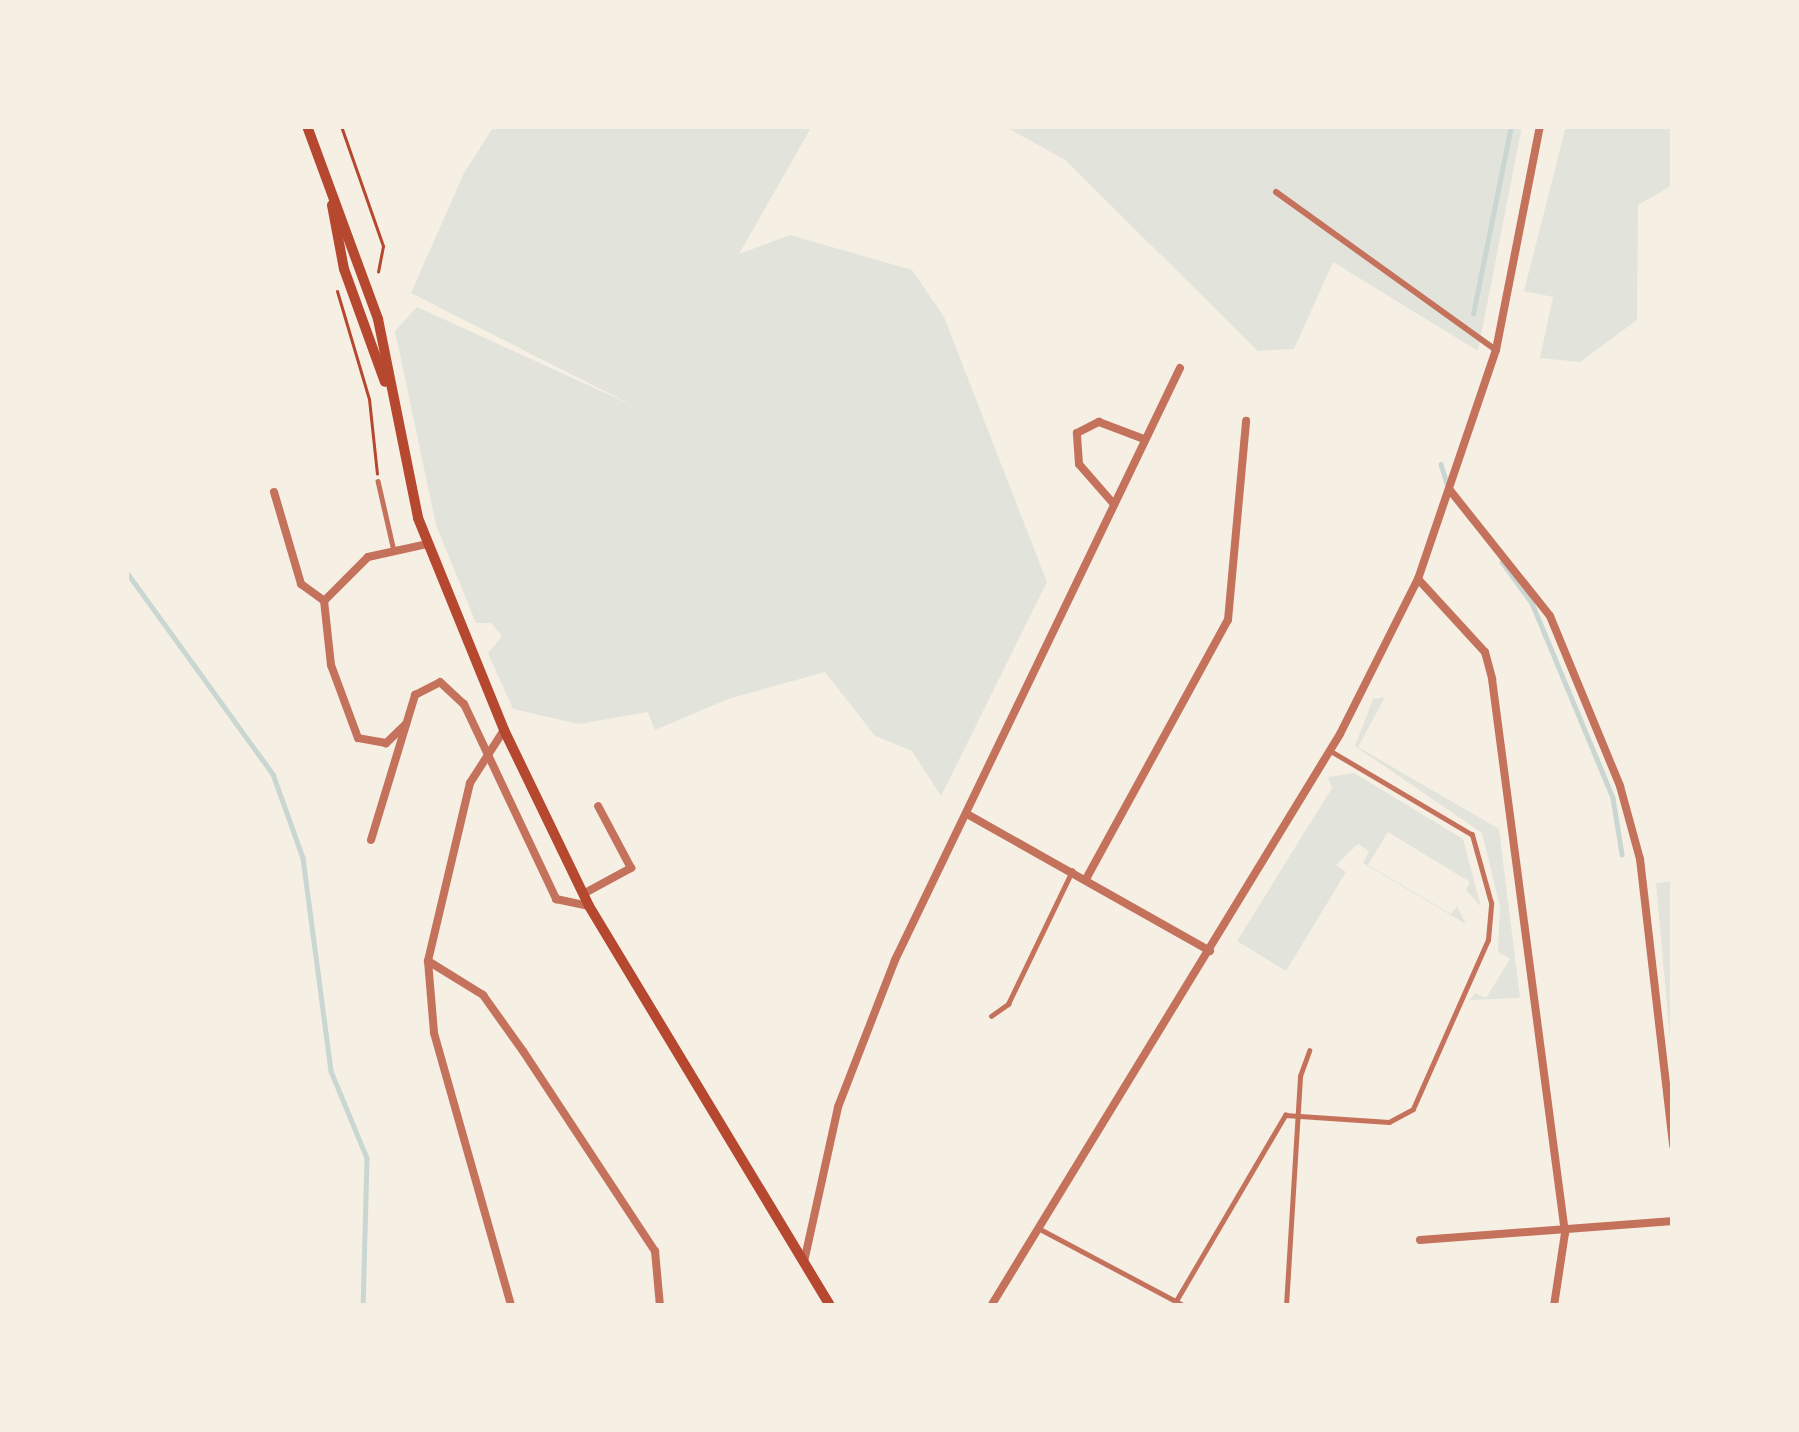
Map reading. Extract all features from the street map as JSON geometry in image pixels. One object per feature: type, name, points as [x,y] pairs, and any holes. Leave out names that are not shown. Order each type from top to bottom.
[{"type":"main road","points":[[308,126],[378,320],[392,404],[427,544],[504,730],[586,900],[830,1306]]},
{"type":"street","points":[[991,1306],[1042,1230],[1330,751],[1418,579],[1496,350],[1540,126]]},
{"type":"street","points":[[1276,192],[1496,350]]},
{"type":"street","points":[[803,1264],[838,1107],[895,960],[1180,368]]},
{"type":"street","points":[[1087,879],[1228,620],[1246,421]]},
{"type":"street","points":[[1112,502],[1079,464],[1077,433],[1100,422],[1144,439]]},
{"type":"street","points":[[1448,488],[1550,616],[1620,786],[1640,860],[1673,1146]]},
{"type":"street","points":[[274,492],[301,584],[323,601],[331,665],[358,739],[386,742],[407,723]]},
{"type":"street","points":[[323,601],[350,569],[427,544]]},
{"type":"street","points":[[1418,579],[1485,652],[1492,680],[1565,1233],[1554,1306]]},
{"type":"street","points":[[371,840],[415,695],[440,682],[464,704],[556,899],[574,909],[631,868],[598,806]]},
{"type":"street","points":[[504,730],[485,750],[428,961],[434,1033],[511,1306]]},
{"type":"street","points":[[967,814],[1210,951]]},
{"type":"street","points":[[428,961],[483,995],[524,1051],[655,1251],[660,1306]]},
{"type":"street","points":[[1420,1240],[1565,1233],[1673,1221]]},
{"type":"lane","points":[[378,482],[394,551]]},
{"type":"lane","points":[[1176,1301],[1285,1115],[1389,1122],[1413,1108],[1490,926],[1486,874],[1472,835],[1330,751]]},
{"type":"lane","points":[[991,1016],[1008,1004],[1072,871]]},
{"type":"lane","points":[[1286,1306],[1309,1051]]},
{"type":"lane","points":[[1042,1230],[1185,1306]]},
{"type":"path","points":[[341,126],[383,246],[382,267],[368,277]]},
{"type":"path","points":[[344,285],[337,294],[369,399],[378,482]]},
{"type":"shaded area","points":[[494,126],[812,126],[739,254],[790,235],[912,270],[944,317],[1047,582],[941,796],[912,751],[875,736],[825,672],[728,699],[655,730],[648,712],[579,724],[513,709],[488,653],[502,636],[491,623],[476,623],[436,525],[395,331],[417,307],[638,408],[411,293],[464,173]]},
{"type":"shaded area","points":[[1004,126],[1522,126],[1478,351],[1333,262],[1294,349],[1258,351],[1065,160]]},
{"type":"shaded area","points":[[1566,126],[1673,126],[1673,185],[1638,205],[1637,320],[1580,362],[1540,358],[1553,297],[1524,291]]},
{"type":"shaded area","points":[[1385,697],[1358,747],[1499,829],[1520,998],[1470,1000],[1475,993],[1486,998],[1510,959],[1498,952],[1500,906],[1482,833],[1355,746],[1373,699]]},
{"type":"shaded area","points":[[1354,773],[1463,839],[1481,907],[1466,890],[1470,882],[1388,832],[1368,865],[1451,914],[1457,906],[1466,924],[1363,863],[1369,851],[1358,844],[1336,865],[1346,872],[1286,971],[1237,941],[1332,788],[1328,777]]},
{"type":"shaded area","points":[[1673,881],[1673,1072],[1656,883]]},
{"type":"waterway","points":[[1473,314],[1511,126]]},
{"type":"waterway","points":[[1441,464],[1447,484]]},
{"type":"waterway","points":[[1502,562],[1532,603],[1613,798],[1622,854]]},
{"type":"waterway","points":[[126,571],[273,774],[303,858],[331,1071],[367,1158],[363,1306]]}]
